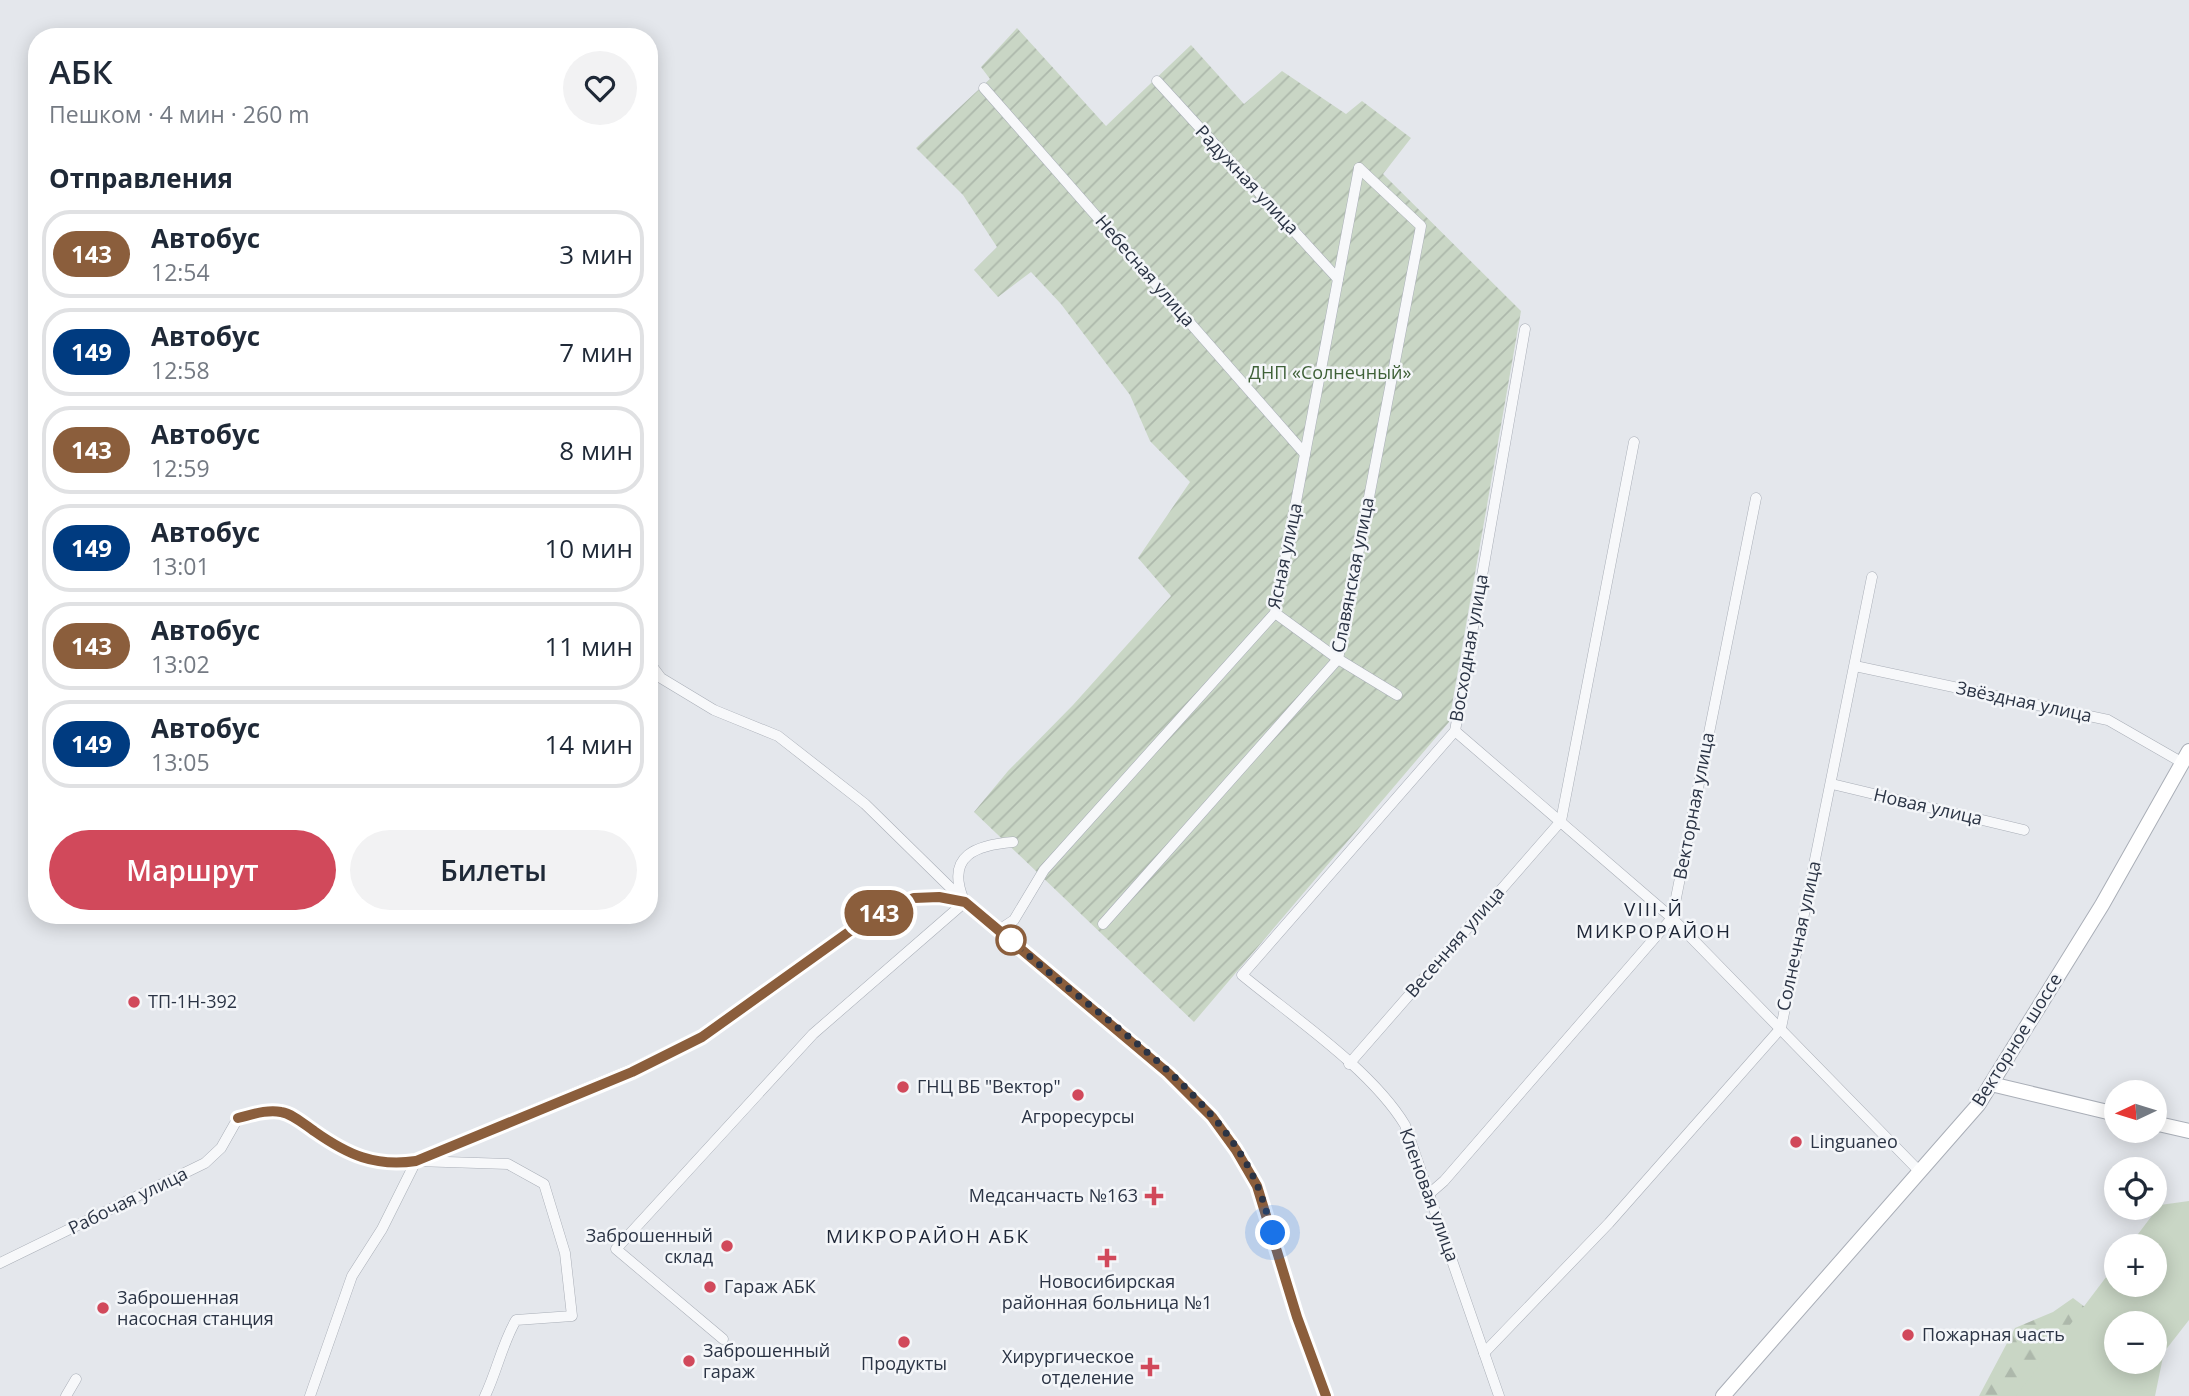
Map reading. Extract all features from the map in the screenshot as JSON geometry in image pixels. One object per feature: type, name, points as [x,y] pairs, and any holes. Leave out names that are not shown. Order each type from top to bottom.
[{"type":"main road","name":"Векторное шоссе","points":[[1723,1396],[1978,1105],[2102,905],[2186,757]]},
{"type":"main road","points":[[1991,1084],[2104,1111]]},
{"type":"main road","points":[[2167,1126],[2189,1131]]},
{"type":"street","name":"Радужная улица","points":[[1157,81],[1338,279]]},
{"type":"street","name":"Небесная улица","points":[[984,88],[1305,454]]},
{"type":"street","name":"Ясная улица","points":[[999,930],[1014,920],[1044,870],[1275,613],[1359,168]]},
{"type":"street","name":"Славянская улица","points":[[1103,924],[1338,659],[1421,226],[1359,168]]},
{"type":"street","name":"Восходная улица","points":[[1242,975],[1455,731],[1525,329]]},
{"type":"street","points":[[1561,821],[1634,442]]},
{"type":"street","name":"Векторная улица","points":[[1429,1194],[1444,1181],[1672,918],[1756,498]]},
{"type":"street","name":"Солнечная улица","points":[[1484,1353],[1609,1223],[1781,1028],[1872,577]]},
{"type":"street","points":[[1275,613],[1338,659],[1396,695]]},
{"type":"street","name":"Звёздная улица","points":[[1855,666],[2108,720],[2186,757]]},
{"type":"street","points":[[658,674],[714,710],[778,736],[865,804],[965,902],[1168,1073],[1212,1117],[1257,1186],[1297,1317],[1326,1396]]},
{"type":"street","points":[[1455,731],[1672,918],[1920,1172]]},
{"type":"street","name":"Новая улица","points":[[1832,784],[2024,830]]},
{"type":"street","name":"Весенняя улица","points":[[1349,1063],[1561,821]]},
{"type":"street","points":[[965,902],[957,882],[958,872],[969,853],[985,844],[1013,842]]},
{"type":"street","points":[[310,1396],[352,1276],[382,1229],[416,1161],[632,1072],[702,1037],[860,924],[891,906],[914,898],[939,897],[965,902]]},
{"type":"street","points":[[723,1339],[616,1248],[813,1034],[965,902]]},
{"type":"street","name":"Кленовая улица","points":[[1242,975],[1349,1063],[1388,1099],[1399,1115],[1499,1396]]},
{"type":"street","points":[[238,1118],[261,1112],[282,1112],[328,1141],[375,1163],[392,1165],[416,1161],[508,1164],[544,1184],[565,1253],[572,1316],[516,1320],[505,1339],[498,1368],[485,1396]]},
{"type":"street","name":"Рабочая улица","points":[[0,1263],[205,1163],[221,1148],[238,1118]]},
{"type":"street","points":[[66,1396],[76,1379]]},
{"type":"green space","name":"ДНП «Солнечный»","points":[[1017,28],[1106,126],[1191,45],[1244,104],[1282,71],[1346,114],[1362,101],[1411,138],[1383,174],[1521,311],[1449,722],[1194,1022],[974,812],[1008,771],[1073,705],[1171,596],[1138,558],[1190,482],[1150,441],[1130,395],[1061,304],[1031,272],[998,297],[974,270],[997,247],[963,195],[916,148],[990,79],[981,67]]},
{"type":"green space","points":[[2189,1201],[2189,1320],[2167,1348],[2167,1311],[2104,1311],[2104,1374],[2160,1374],[2155,1396],[2016,1396],[2104,1280],[2104,1297],[2167,1297],[2167,1234],[2138,1234],[2149,1220],[2167,1220],[2167,1204]]},
{"type":"green space","points":[[2073,1298],[2085,1307],[2035,1396],[1979,1396],[2015,1328],[2053,1312]]},
{"type":"bus line","name":"143","points":[[238,1118],[261,1112],[282,1112],[328,1141],[375,1163],[392,1165],[416,1161],[632,1072],[702,1037],[860,924],[891,906],[914,898],[939,897],[965,902],[1168,1073],[1212,1117],[1257,1186],[1297,1317],[1326,1396]]},
{"type":"place","name":"ТП-1Н-392","points":[[134,1002]]},
{"type":"place","name":"ГНЦ ВБ \"Вектор\"","points":[[903,1087]]},
{"type":"place","name":"Агроресурсы","points":[[1078,1095]]},
{"type":"place","name":"Linguaneo","points":[[1796,1142]]},
{"type":"place","name":"Медсанчасть №163","points":[[1154,1196]]},
{"type":"place","name":"Заброшенный склад","points":[[727,1246]]},
{"type":"place","name":"Новосибирская районная больница №1","points":[[1107,1258]]},
{"type":"place","name":"Гараж АБК","points":[[710,1287]]},
{"type":"place","name":"Заброшенная насосная станция","points":[[103,1308]]},
{"type":"place","name":"Пожарная часть","points":[[1908,1335]]},
{"type":"place","name":"Продукты","points":[[904,1342]]},
{"type":"place","name":"Заброшенный гараж","points":[[689,1361]]},
{"type":"place","name":"Хирургическое отделение","points":[[1150,1367]]},
{"type":"district","name":"VIII-Й МИКРОРАЙОН","points":[[1654,920]]},
{"type":"district","name":"МИКРОРАЙОН АБК","points":[[928,1236]]},
{"type":"route","points":[[1011,940],[1168,1073],[1212,1117],[1257,1186],[1273,1233]]}]
